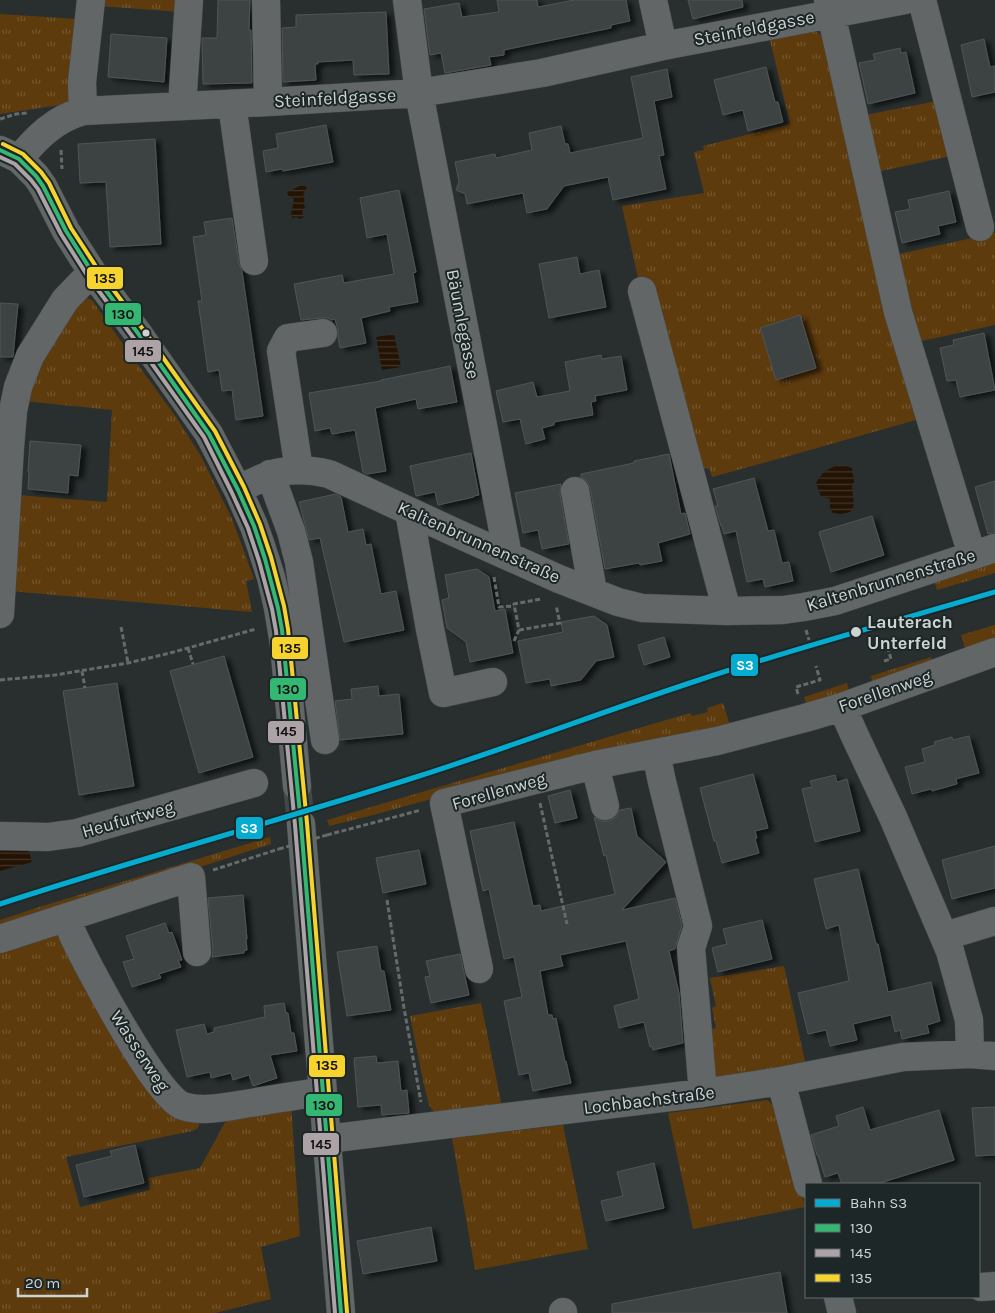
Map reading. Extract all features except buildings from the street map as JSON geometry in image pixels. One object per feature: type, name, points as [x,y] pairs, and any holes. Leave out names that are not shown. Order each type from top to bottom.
[{"type":"street","points":[[83,111],[82,82],[90,0]]},
{"type":"street","points":[[182,106],[189,0]]},
{"type":"street","points":[[266,0],[268,102]]},
{"type":"street","name":"Bäumlegasse","points":[[407,0],[419,93],[501,553]]},
{"type":"street","points":[[653,0],[663,46]]},
{"type":"street","name":"Steinfeldgasse","points":[[10,154],[64,118],[83,111],[419,93],[542,73],[830,7],[905,0]]},
{"type":"street","points":[[922,0],[980,227]]},
{"type":"street","points":[[830,7],[898,312],[984,552]]},
{"type":"street","points":[[232,104],[254,260]]},
{"type":"street","points":[[10,154],[36,176],[43,186],[66,230],[92,272],[193,410],[220,453],[238,490],[263,551],[278,608],[284,644],[297,786]]},
{"type":"street","points":[[0,614],[13,411],[18,387],[30,356],[65,300],[92,272]]},
{"type":"street","points":[[642,291],[727,611]]},
{"type":"street","points":[[299,470],[281,352],[288,338],[322,333]]},
{"type":"street","name":"Kaltenbrunnenstraße","points":[[238,490],[280,471],[319,471],[501,553],[556,587],[593,592],[642,608],[727,611],[804,607],[835,601],[984,552]]},
{"type":"street","points":[[270,474],[291,530],[299,562],[325,740]]},
{"type":"street","points":[[575,491],[593,592]]},
{"type":"street","points":[[409,511],[443,694],[492,682]]},
{"type":"street","name":"Forellenweg","points":[[479,969],[444,803],[595,765],[741,735],[805,718],[842,707],[995,652]]},
{"type":"street","name":"Lochbachstraße","points":[[327,1139],[703,1093],[780,1081],[903,1057],[982,1055],[969,1020],[955,965],[945,936],[842,707]]},
{"type":"street","points":[[656,753],[698,926],[691,948],[703,1093]]},
{"type":"street","points":[[595,765],[605,806]]},
{"type":"street","name":"Heufurtweg","points":[[0,836],[48,837],[77,834],[254,783]]},
{"type":"street","points":[[301,824],[341,1313]]},
{"type":"street","points":[[0,939],[191,876],[197,952]]},
{"type":"street","name":"Wasserweg","points":[[67,917],[74,937],[103,993],[150,1072],[168,1095],[181,1106],[199,1109],[220,1108],[322,1092]]},
{"type":"street","points":[[945,936],[995,921]]},
{"type":"street","points":[[780,1081],[808,1183]]},
{"type":"street","points":[[838,1298],[842,1313]]},
{"type":"path","points":[[501,553],[491,563],[500,607],[514,606],[514,604],[556,587],[560,623],[520,630]]},
{"type":"path","points":[[514,606],[520,630],[514,641]]},
{"type":"path","points":[[121,627],[128,663]]},
{"type":"path","points":[[0,680],[82,671],[128,663],[253,630]]},
{"type":"path","points":[[884,661],[891,659],[887,645]]},
{"type":"path","points":[[188,648],[193,664]]},
{"type":"path","points":[[808,683],[820,680],[816,666]]},
{"type":"path","points":[[82,671],[85,688]]},
{"type":"path","points":[[535,780],[567,924]]},
{"type":"path","points":[[191,876],[279,849],[444,803]]},
{"type":"path","points":[[387,900],[404,1008],[426,1127]]},
{"type":"green space","points":[[100,0],[182,0],[181,12],[99,6]]},
{"type":"green space","points":[[0,14],[77,19],[73,103],[0,114]]},
{"type":"green space","points":[[812,29],[828,42],[850,118],[942,100],[956,155],[872,173],[890,256],[995,233],[995,325],[917,342],[923,418],[712,477],[709,468],[696,470],[644,277],[638,278],[622,206],[704,193],[694,152],[704,150],[703,146],[790,124],[769,36]]},
{"type":"green space","points":[[84,297],[92,300],[176,417],[201,456],[233,521],[254,579],[246,581],[252,612],[9,591],[16,495],[107,502],[112,410],[24,401],[33,366]]},
{"type":"green space","points":[[995,557],[995,573],[937,590],[933,576]]},
{"type":"green space","points":[[995,625],[995,645],[967,655],[961,635]]},
{"type":"green space","points":[[931,657],[934,666],[874,688],[871,676]]},
{"type":"green space","points":[[847,683],[850,696],[808,710],[804,697]]},
{"type":"green space","points":[[723,703],[731,729],[464,790],[329,826],[327,820],[690,713],[692,716],[708,712],[707,708]]},
{"type":"green space","points":[[270,837],[271,844],[0,932],[0,920]]},
{"type":"green space","points":[[60,932],[199,1121],[198,1128],[192,1131],[66,1157],[80,1207],[150,1190],[148,1178],[200,1168],[228,1117],[291,1103],[300,1236],[261,1247],[271,1299],[215,1313],[0,1313],[0,948]]},
{"type":"green space","points":[[784,966],[806,1066],[715,1080],[706,1031],[716,1028],[712,1008],[716,1006],[710,978]]},
{"type":"green space","points":[[481,1003],[502,1107],[444,1113],[433,1111],[429,1105],[424,1085],[410,1016]]},
{"type":"green space","points":[[767,1100],[777,1108],[792,1154],[805,1207],[693,1229],[668,1113]]},
{"type":"green space","points":[[563,1125],[588,1249],[475,1270],[452,1138]]},
{"type":"shaded area","points":[[300,186],[307,188],[303,195],[305,196],[303,203],[305,207],[302,212],[304,217],[299,219],[297,217],[292,218],[291,213],[294,199],[289,197],[287,192]]},
{"type":"shaded area","points":[[394,334],[401,367],[382,370],[376,337]]},
{"type":"shaded area","points":[[839,465],[852,468],[854,481],[852,487],[853,508],[850,512],[841,514],[833,513],[830,509],[830,499],[821,497],[816,483],[825,471]]},
{"type":"shaded area","points":[[28,848],[32,862],[0,871],[0,851]]},
{"type":"tunnel","points":[[297,786],[301,824]]},
{"type":"rail line","name":"S3","points":[[0,904],[416,777],[736,668],[995,592]]},
{"type":"transit line","name":"135","points":[[3,144],[23,154],[41,172],[49,183],[71,228],[97,268],[215,431],[244,487],[260,524],[271,557],[288,629],[307,823],[347,1312]]},
{"type":"transit line","name":"130","points":[[0,150],[19,159],[36,176],[66,231],[92,272],[209,434],[238,490],[254,526],[265,559],[282,630],[301,824],[341,1313]]},
{"type":"transit line","name":"145","points":[[0,157],[15,164],[38,189],[61,234],[87,275],[204,437],[248,528],[259,561],[276,631],[295,825],[335,1313]]},
{"type":"place","name":"Lauterach Unterfeld","points":[[856,632]]}]
